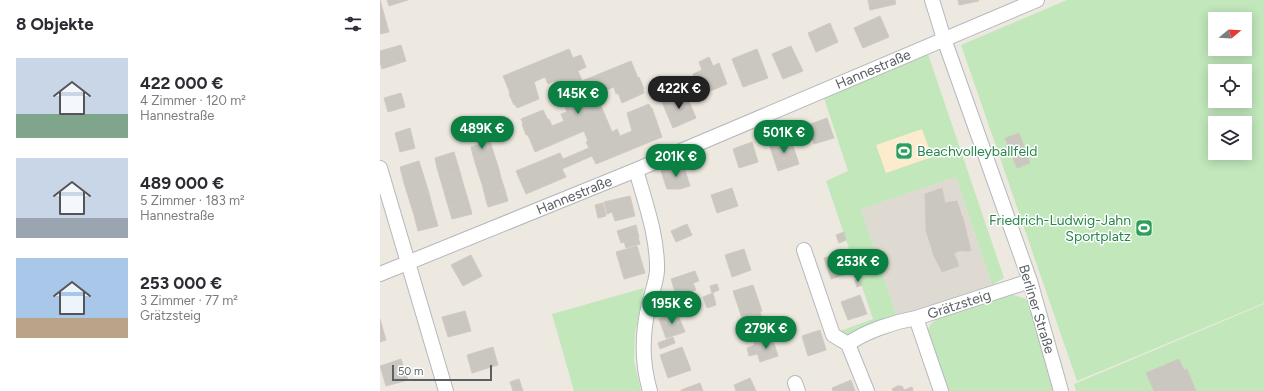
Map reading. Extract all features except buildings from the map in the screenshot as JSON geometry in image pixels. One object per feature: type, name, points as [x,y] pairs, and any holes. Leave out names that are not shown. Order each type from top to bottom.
[{"type":"street","name":"Berliner Straße","points":[[932,0],[944,39],[1030,281],[1061,391]]},
{"type":"street","name":"Hannestraße","points":[[380,274],[636,170],[1037,0]]},
{"type":"street","points":[[380,168],[446,391]]},
{"type":"street","points":[[636,170],[648,212],[657,254],[657,273],[645,325],[642,352],[650,391]]},
{"type":"street","points":[[804,250],[833,335],[848,344],[867,391]]},
{"type":"street","name":"Grätzsteig","points":[[941,391],[916,318],[1030,281]]},
{"type":"street","points":[[848,344],[859,336],[904,320],[916,318]]},
{"type":"shaded area","points":[[956,177],[992,285],[897,317],[861,209]]},
{"type":"green space","name":"Friedrich-Ludwig-Jahn Sportplatz","points":[[1067,0],[1264,0],[1264,303],[1077,381],[961,45]]},
{"type":"green space","points":[[928,54],[1004,278],[992,285],[956,177],[861,209],[897,317],[837,340],[835,333],[873,319],[826,181],[848,171],[824,98]]},
{"type":"green space","points":[[644,288],[635,333],[634,360],[641,391],[574,391],[552,314]]},
{"type":"green space","points":[[1007,294],[1021,297],[1029,301],[1054,391],[947,391],[927,333],[930,325],[940,316]]},
{"type":"green space","points":[[1264,304],[1264,391],[1076,391],[1074,384]]},
{"type":"sand","name":"Beachvolleyballfeld","points":[[922,129],[932,157],[886,173],[876,145]]},
{"type":"place","name":"Beachvolleyballfeld","points":[[904,151]]},
{"type":"place","name":"Friedrich-Ludwig-Jahn Sportplatz","points":[[1144,228]]}]
